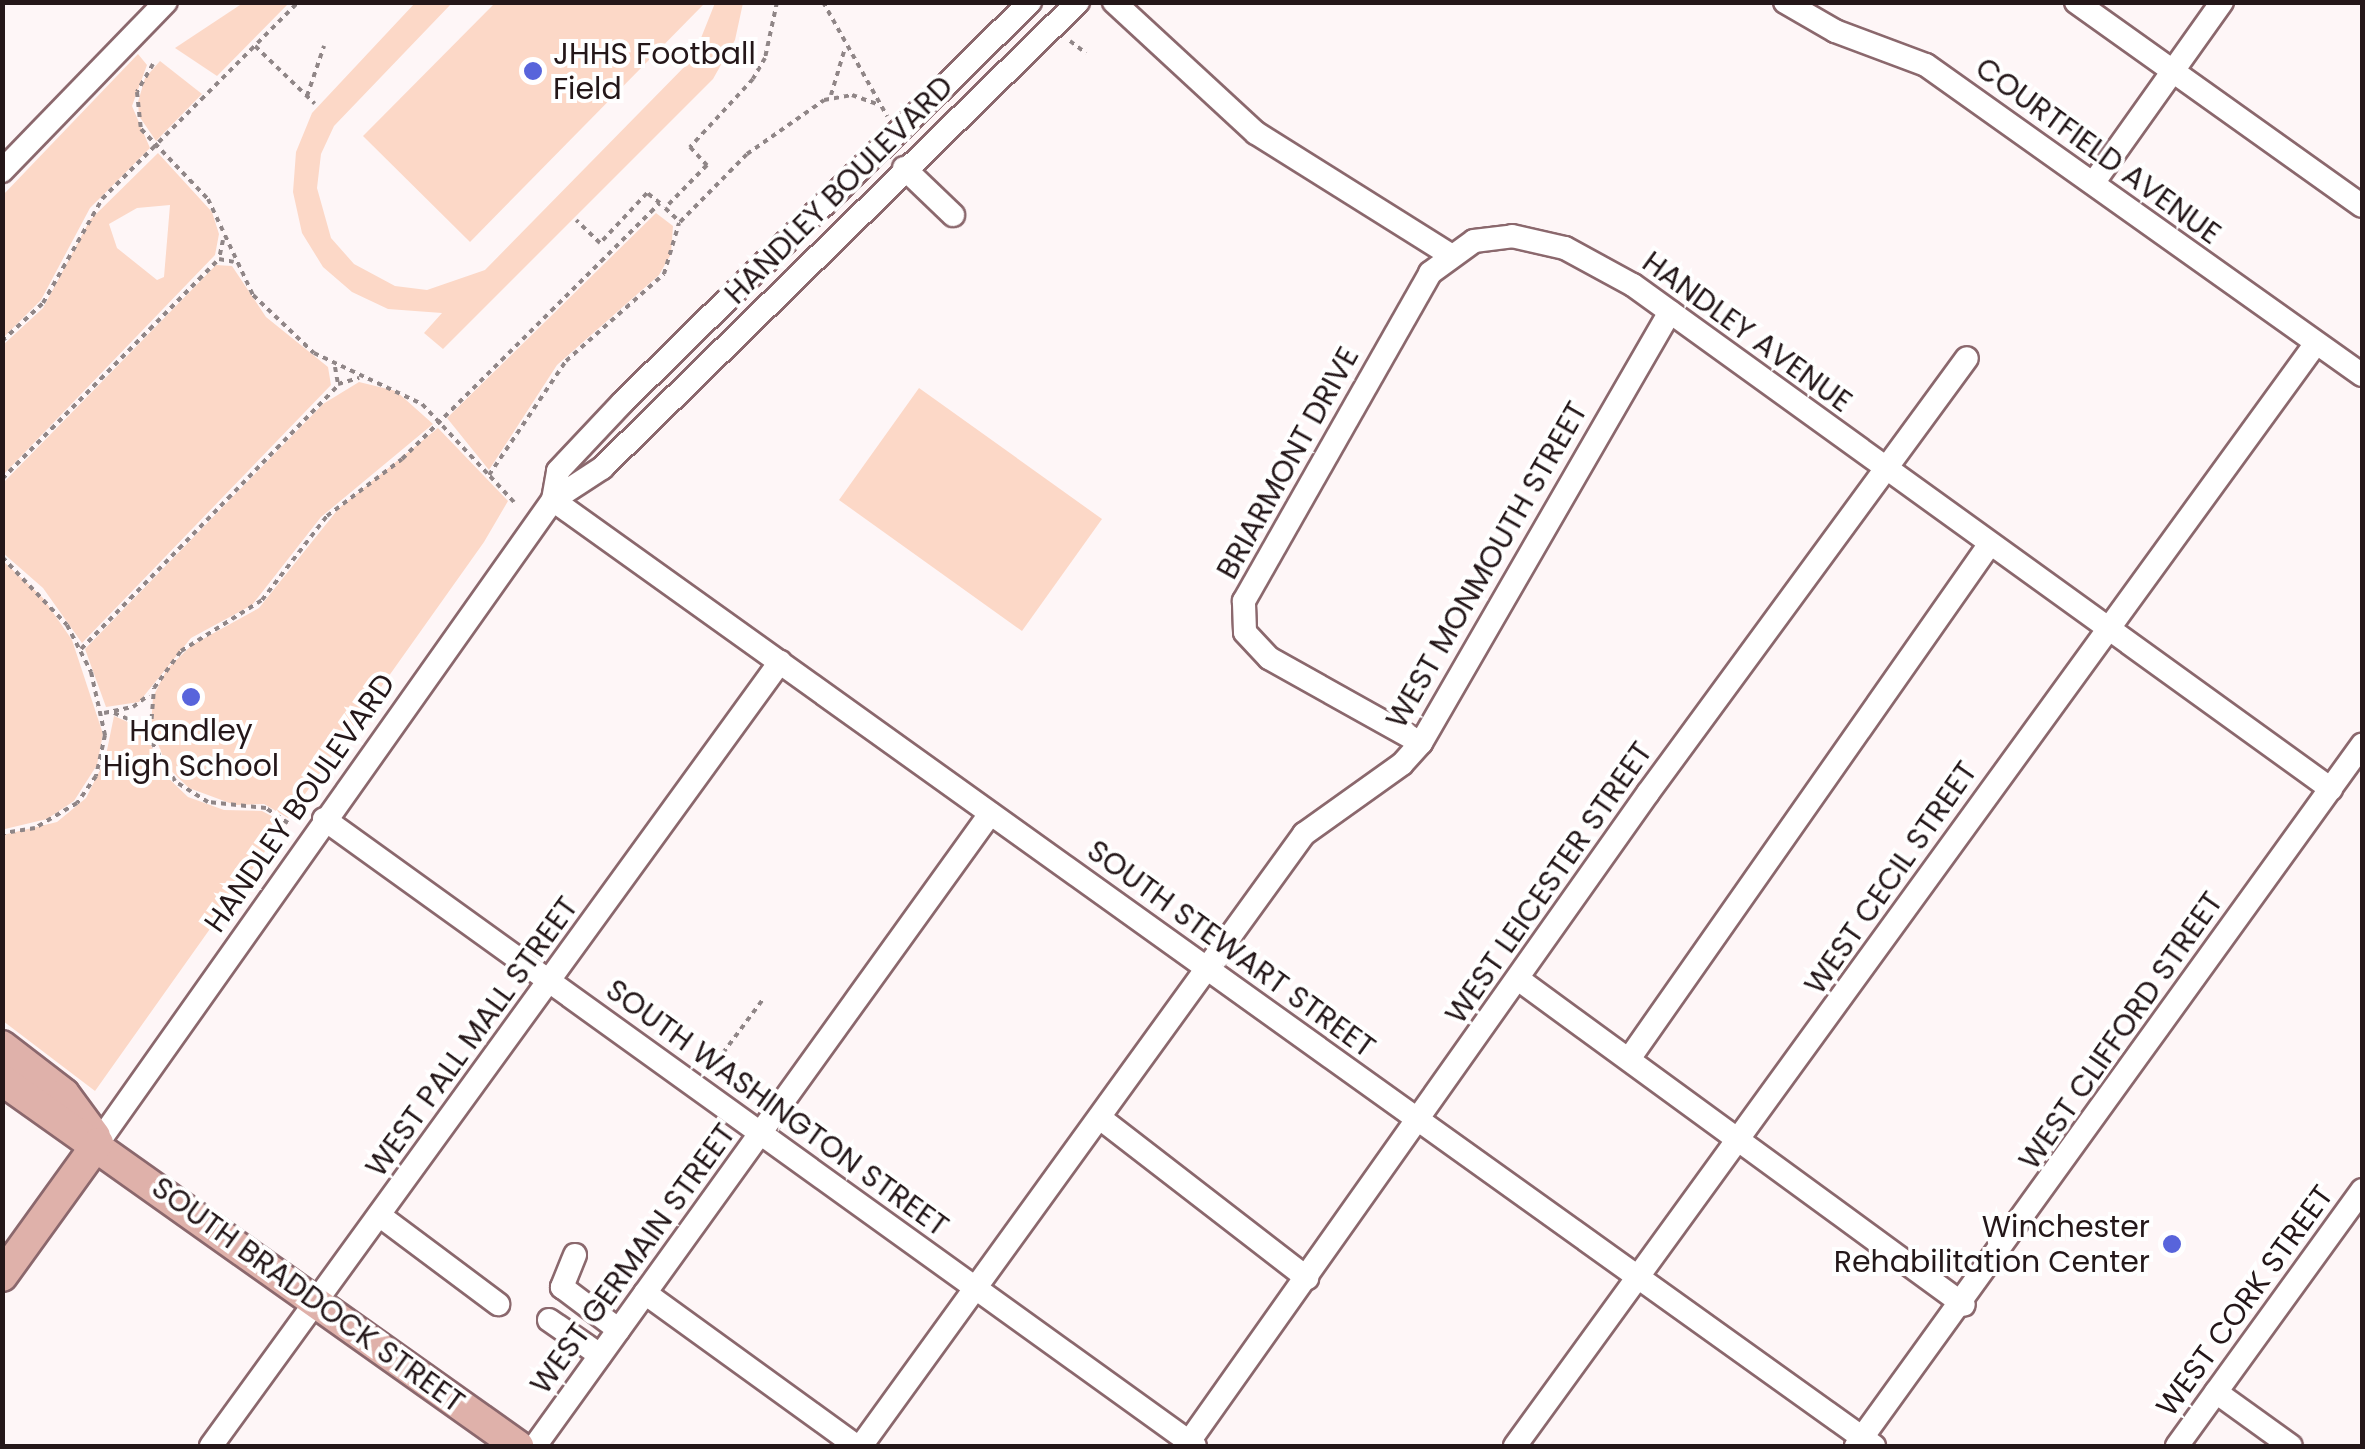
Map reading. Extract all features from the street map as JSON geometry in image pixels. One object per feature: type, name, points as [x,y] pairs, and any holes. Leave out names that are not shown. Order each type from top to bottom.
[{"type":"main road","name":"SOUTH BRADDOCK STREET","points":[[2,1046],[64,1094],[98,1143]]},
{"type":"main road","name":"SOUTH BRADDOCK STREET","points":[[2,1080],[98,1143],[518,1446]]},
{"type":"main road","points":[[7,1261],[98,1143]]},
{"type":"street","points":[[2,171],[166,2]]},
{"type":"street","name":"HANDLEY BOULEVARD","points":[[553,500],[556,476],[569,459],[1030,2]]},
{"type":"street","name":"HANDLEY BOULEVARD","points":[[98,1143],[553,500],[602,468],[901,170],[1078,2]]},
{"type":"street","points":[[1114,2],[1256,133],[1448,254]]},
{"type":"street","name":"COURTFIELD AVENUE","points":[[1786,2],[1834,30],[1910,56],[2362,374]]},
{"type":"street","points":[[2076,2],[2362,206]]},
{"type":"street","points":[[2094,182],[2222,2]]},
{"type":"street","points":[[876,152],[953,215]]},
{"type":"street","name":"HANDLEY AVENUE","points":[[1448,254],[1492,237],[1539,240],[1592,262],[1670,312],[2331,789]]},
{"type":"street","name":"BRIARMONT DRIVE","points":[[1421,742],[1268,658],[1245,632],[1243,618],[1249,588],[1314,471],[1424,282],[1448,254]]},
{"type":"street","points":[[719,309],[740,330]]},
{"type":"street","name":"WEST MONMOUTH STREET","points":[[859,1446],[1304,834],[1402,764],[1421,742],[1670,312]]},
{"type":"street","name":"WEST CECIL STREET","points":[[1524,1443],[1637,1277],[1739,1144],[2106,629],[2316,343]]},
{"type":"street","name":"WEST LEICESTER STREET","points":[[1190,1445],[1518,979],[1967,358]]},
{"type":"street","name":"SOUTH STEWART STREET","points":[[553,500],[1864,1444]]},
{"type":"street","points":[[1629,1059],[1989,544]]},
{"type":"street","name":"WEST PALL MALL STREET","points":[[211,1446],[780,662]]},
{"type":"street","name":"WEST CLIFFORD STREET","points":[[1864,1444],[2362,745]]},
{"type":"street","name":"WEST GERMAIN STREET","points":[[535,1446],[990,814]]},
{"type":"street","name":"SOUTH WASHINGTON STREET","points":[[324,819],[1190,1445]]},
{"type":"street","points":[[1518,979],[1964,1305]]},
{"type":"street","points":[[1100,1118],[1307,1278]]},
{"type":"street","name":"WEST CORK STREET","points":[[2177,1446],[2362,1190]]},
{"type":"street","points":[[380,1215],[498,1304]]},
{"type":"street","points":[[575,1255],[562,1287],[619,1330]]},
{"type":"street","points":[[645,1292],[859,1446]]},
{"type":"street","points":[[549,1320],[600,1355]]},
{"type":"street","points":[[2216,1392],[2290,1446]]},
{"type":"path","points":[[2,341],[46,299],[93,210],[298,2]]},
{"type":"path","points":[[680,222],[665,208],[707,165],[690,147],[753,79],[765,58],[777,2]]},
{"type":"path","points":[[823,2],[888,117]]},
{"type":"path","points":[[1065,36],[1086,53]]},
{"type":"path","points":[[828,98],[845,63],[845,44]]},
{"type":"path","points":[[255,46],[316,104]]},
{"type":"path","points":[[307,96],[324,46]]},
{"type":"path","points":[[153,64],[136,103],[140,125],[155,147],[208,199],[234,262],[278,324],[334,364],[402,390],[440,421],[514,502]]},
{"type":"path","points":[[489,475],[566,361],[664,274],[680,222],[747,154],[828,98],[852,95],[879,105]]},
{"type":"path","points":[[114,713],[152,692],[181,650],[256,606],[327,516],[440,421],[660,203],[648,193],[600,242]]},
{"type":"path","points":[[576,220],[611,253]]},
{"type":"path","points":[[2,479],[219,259],[223,237]]},
{"type":"path","points":[[219,259],[234,262]]},
{"type":"path","points":[[334,364],[340,384]]},
{"type":"path","points":[[81,650],[340,384],[364,378]]},
{"type":"path","points":[[2,557],[54,607],[81,650],[103,713],[103,756],[86,793],[48,823],[2,832]]},
{"type":"path","points":[[152,692],[148,728],[160,762],[190,794],[230,808],[268,808],[288,822]]},
{"type":"path","points":[[103,713],[114,713],[148,728]]},
{"type":"path","points":[[711,1069],[764,998]]},
{"type":"shaded area","name":"JHHS Football Field","points":[[496,2],[703,5],[470,242],[363,136]]},
{"type":"shaded area","points":[[243,3],[289,3],[217,76],[175,48]]},
{"type":"shaded area","points":[[415,3],[452,3],[334,126],[321,154],[317,188],[331,238],[354,264],[395,286],[427,290],[485,270],[693,58],[715,3],[743,3],[735,40],[713,79],[443,349],[424,333],[442,313],[388,309],[352,292],[323,267],[302,233],[293,192],[296,152],[312,113]]},
{"type":"shaded area","points":[[138,54],[147,65],[132,106],[150,148],[90,208],[41,300],[3,338],[3,195]]},
{"type":"shaded area","points":[[160,61],[202,94],[156,141],[139,116],[138,102],[145,78]]},
{"type":"shaded area","points":[[158,153],[212,212],[219,234],[215,255],[3,475],[3,345],[43,308],[90,220]],"holes":[[[170,205],[164,277],[157,280],[117,248],[109,224],[137,208]]]},
{"type":"shaded area","points":[[656,213],[673,226],[671,254],[659,275],[557,365],[489,470],[447,418]]},
{"type":"shaded area","points":[[216,265],[232,266],[266,317],[328,367],[331,385],[82,643],[43,588],[3,553],[3,483]]},
{"type":"shaded area","points":[[359,382],[396,391],[433,424],[321,517],[252,605],[191,638],[139,702],[106,707],[85,649],[323,404]]},
{"type":"shaded area","points":[[919,388],[1102,519],[1022,631],[839,500]]},
{"type":"shaded area","points":[[438,428],[508,501],[484,542],[288,818],[264,804],[235,805],[189,788],[167,767],[151,726],[153,697],[167,669],[192,645],[259,608],[339,508]]},
{"type":"shaded area","points":[[3,561],[43,598],[72,640],[103,734],[97,765],[74,801],[47,819],[5,829]]},
{"type":"shaded area","points":[[114,716],[144,729],[163,773],[188,797],[224,810],[262,811],[285,823],[95,1091],[3,1021],[3,835],[57,822],[86,798],[105,760]]},
{"type":"place","name":"JHHS Football Field","points":[[533,71]]},
{"type":"place","name":"Handley High School","points":[[191,697]]},
{"type":"place","name":"Winchester Rehabilitation Center","points":[[2172,1244]]}]
